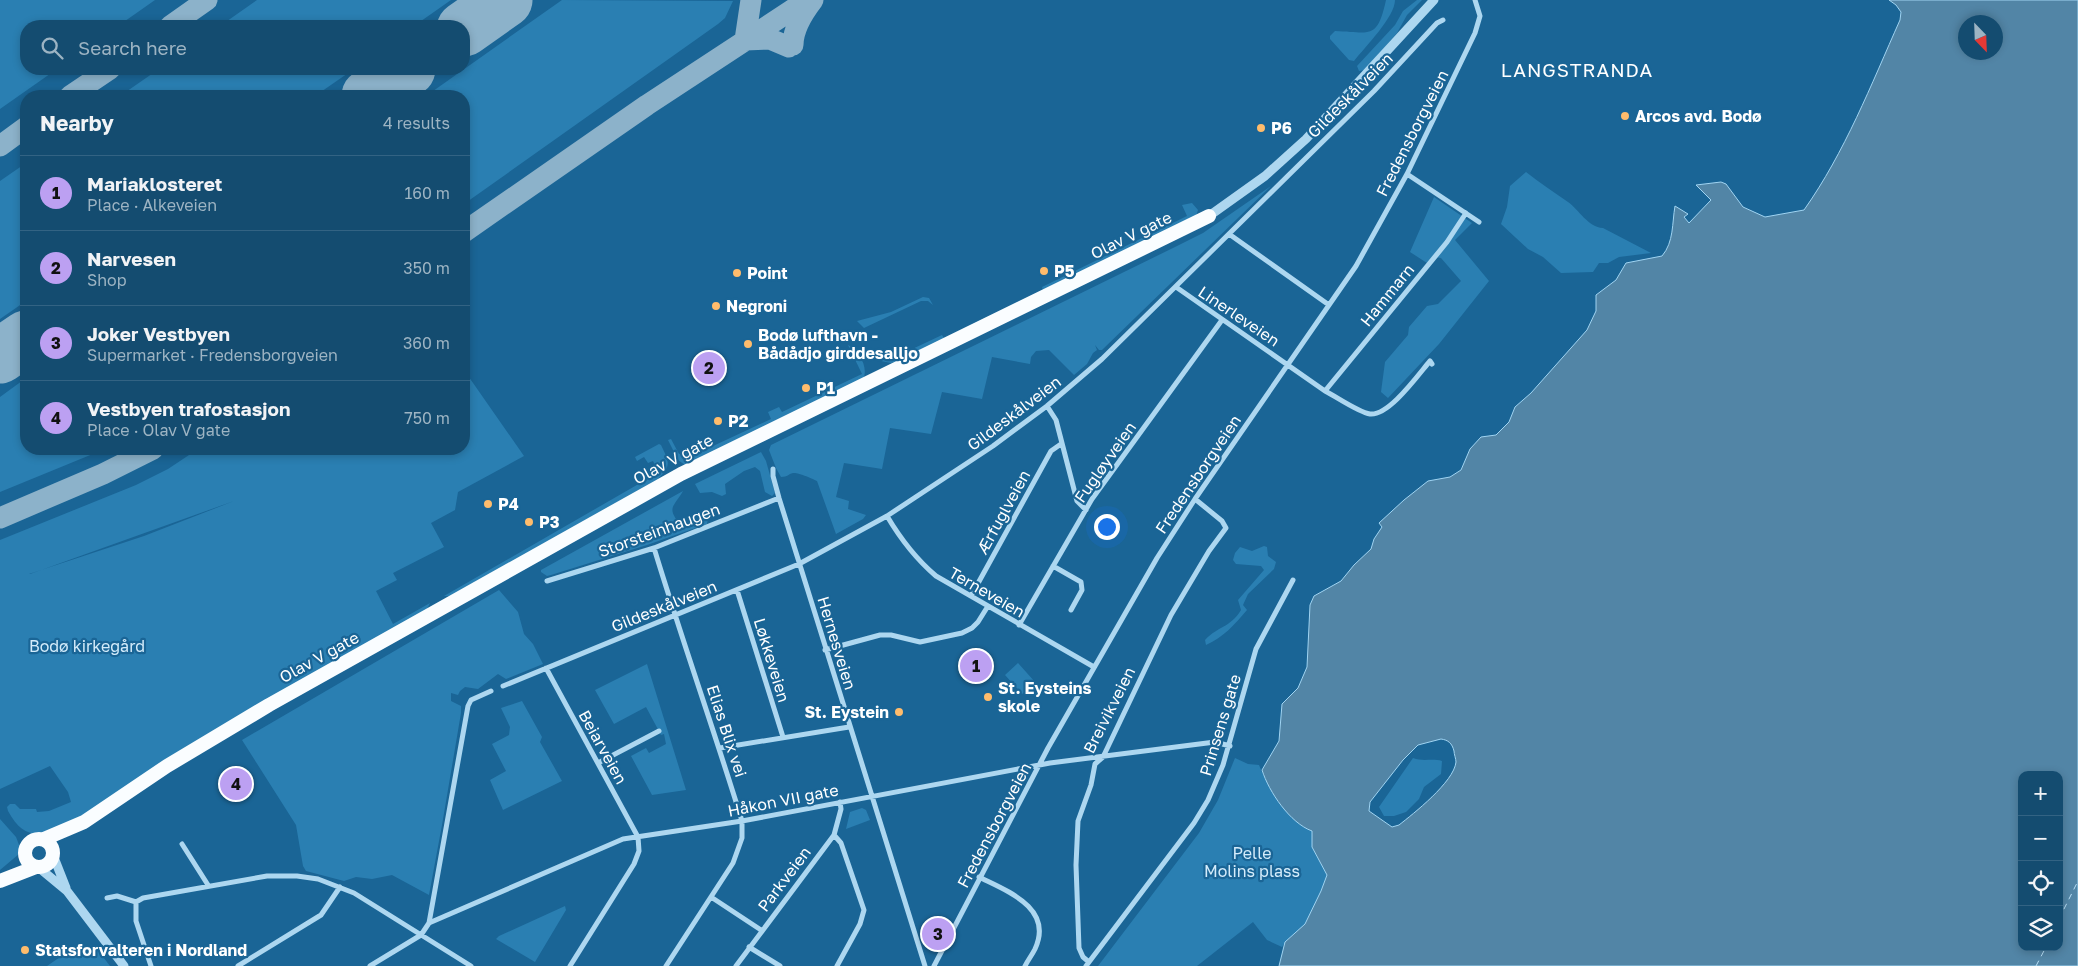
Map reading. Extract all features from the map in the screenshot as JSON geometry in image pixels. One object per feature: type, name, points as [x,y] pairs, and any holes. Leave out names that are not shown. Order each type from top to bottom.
[{"type":"highway","name":"Olav V gate","points":[[0,880],[37,867],[46,866],[50,848],[84,822],[167,766],[269,705],[659,486],[1209,216]]},
{"type":"highway","name":"Olav V gate","points":[[0,872],[24,856],[29,842],[36,839],[50,848]]},
{"type":"highway","points":[[24,856],[28,863],[37,867]]},
{"type":"street","name":"Olav V gate","points":[[1209,216],[1265,176],[1306,139],[1434,0]]},
{"type":"street","name":"Fredensborgveien","points":[[934,966],[1048,748],[1157,558],[1195,499],[1365,250],[1407,174],[1475,33],[1480,16],[1475,0]]},
{"type":"street","name":"Gildeskålveien","points":[[503,686],[799,564],[887,516],[994,446],[1047,406],[1102,360],[1374,90],[1437,23],[1443,20]]},
{"type":"street","points":[[1407,174],[1479,222]]},
{"type":"street","name":"Hammarn","points":[[1325,391],[1447,242],[1466,213]]},
{"type":"street","points":[[1229,234],[1329,304]]},
{"type":"street","name":"Linerleveien","points":[[1176,287],[1288,365]]},
{"type":"street","name":"Fugløyveien","points":[[1019,625],[1086,510],[1222,320]]},
{"type":"street","points":[[1288,365],[1325,391],[1366,412],[1378,413],[1388,407],[1430,361],[1432,364]]},
{"type":"street","points":[[1047,406],[1056,420],[1077,501],[1086,510]]},
{"type":"street","name":"Ærfuglveien","points":[[971,596],[1051,451],[1061,444]]},
{"type":"street","name":"Hernesveien","points":[[773,469],[779,498],[799,564],[925,966]]},
{"type":"street","name":"Storsteinhaugen","points":[[547,581],[654,548],[779,498]]},
{"type":"street","name":"Breivikveien","points":[[1088,964],[1079,948],[1076,838],[1078,821],[1091,785],[1095,764],[1102,757],[1171,614],[1209,551],[1226,528],[1222,521],[1195,499]]},
{"type":"street","name":"Terneveien","points":[[887,516],[924,567],[936,576],[1094,667]]},
{"type":"street","name":"Elias Blix vei","points":[[654,548],[742,821],[742,838],[737,854],[712,897],[666,966]]},
{"type":"street","points":[[1054,566],[1082,582],[1082,590],[1071,610]]},
{"type":"street","name":"Prinsens gate","points":[[1088,964],[1194,823],[1208,800],[1230,746],[1256,649],[1293,580]]},
{"type":"street","name":"Løkkeveien","points":[[737,590],[783,737]]},
{"type":"street","points":[[826,650],[880,635],[891,635],[920,642],[962,632],[972,628],[978,622],[988,606]]},
{"type":"street","name":"Beiarveien","points":[[546,668],[638,837]]},
{"type":"street","points":[[370,966],[421,935],[429,923],[468,706],[470,700],[491,691]]},
{"type":"street","points":[[720,748],[849,727]]},
{"type":"street","points":[[598,763],[658,731]]},
{"type":"street","name":"Håkon VII gate","points":[[429,923],[615,842],[949,784],[1040,766],[1215,742],[1230,746]]},
{"type":"street","name":"Parkveien","points":[[736,966],[834,834],[841,808],[840,802]]},
{"type":"street","points":[[834,834],[842,843],[864,910],[860,924],[837,966]]},
{"type":"street","points":[[570,966],[634,864],[639,851],[638,837]]},
{"type":"street","points":[[182,844],[208,885]]},
{"type":"street","points":[[50,848],[68,891],[124,966]]},
{"type":"street","points":[[37,867],[68,891]]},
{"type":"street","points":[[107,898],[117,896],[136,902],[143,898],[208,885],[267,876],[285,875],[318,879],[354,893],[471,966]]},
{"type":"street","points":[[979,877],[1022,899],[1033,911],[1037,920],[1038,939],[1035,949],[1025,966]]},
{"type":"street","points":[[238,966],[321,915],[340,887]]},
{"type":"street","points":[[712,897],[761,930]]},
{"type":"street","points":[[136,902],[136,921],[151,966]]},
{"type":"street","points":[[749,947],[780,966]]},
{"type":"green space","points":[[0,0],[155,0],[127,20],[20,20],[20,75],[48,75],[27,90],[20,90],[20,95],[0,109]]},
{"type":"green space","points":[[257,0],[451,0],[423,20],[229,20]]},
{"type":"green space","points":[[562,0],[733,1],[725,18],[718,24],[470,200],[470,90],[434,90],[456,75],[470,75],[470,65]]},
{"type":"green space","points":[[1386,0],[1395,0],[1390,15],[1379,32],[1354,61],[1349,60],[1330,39],[1330,36],[1335,31],[1364,32],[1375,28],[1383,13]]},
{"type":"green space","points":[[1417,0],[1422,0],[1407,15],[1397,33],[1365,70],[1359,71],[1357,66],[1395,25],[1403,11]]},
{"type":"green space","points":[[150,75],[345,75],[324,90],[129,90]]},
{"type":"green space","points":[[20,167],[20,305],[0,319],[0,181]]},
{"type":"green space","points":[[1526,172],[1572,205],[1593,225],[1603,228],[1651,253],[1619,257],[1608,263],[1599,263],[1593,272],[1561,273],[1543,257],[1528,249],[1501,224],[1507,207],[1510,186]]},
{"type":"green space","points":[[1271,186],[1102,350],[1099,350],[1095,345],[1097,350],[1093,353],[1087,364],[1074,375],[1049,350],[1036,351],[1031,357],[1030,364],[992,357],[982,399],[942,392],[931,434],[890,428],[882,469],[844,463],[836,497],[849,501],[848,509],[866,515],[863,519],[836,534],[817,481],[795,473],[781,477],[769,450],[771,445],[1203,233]]},
{"type":"green space","points":[[1434,197],[1472,223],[1455,240],[1489,281],[1439,344],[1388,398],[1381,392],[1385,362],[1408,335],[1409,327],[1427,306],[1438,304],[1461,281],[1441,258],[1435,257],[1427,263],[1410,252]]},
{"type":"green space","points":[[1192,203],[1198,210],[1196,216],[900,360],[891,363],[881,361],[880,358],[889,360],[942,335],[944,338],[1043,290],[1042,287],[1187,216],[1182,205]]},
{"type":"green space","points":[[923,297],[929,298],[933,305],[928,301],[921,301],[864,328],[857,321],[891,312]]},
{"type":"green space","points":[[848,345],[856,351],[862,360],[865,370],[863,379],[685,465],[678,460],[668,440],[671,439],[679,454],[695,448],[698,453],[771,419],[768,412],[779,407],[782,412],[862,374]]},
{"type":"green space","name":"Bodø kirkegård","points":[[470,379],[524,456],[458,492],[455,510],[431,523],[444,547],[393,573],[397,580],[376,591],[393,624],[430,603],[427,609],[83,816],[51,831],[33,833],[24,830],[16,823],[8,811],[7,807],[10,804],[15,804],[20,809],[36,809],[37,812],[49,811],[71,802],[68,792],[50,766],[0,789],[0,540],[136,485],[168,469],[189,455],[470,455]],"holes":[[[234,501],[144,536],[42,570]]]},
{"type":"green space","points":[[20,382],[20,455],[90,455],[0,492],[0,397]]},
{"type":"green space","points":[[659,444],[664,451],[668,463],[666,470],[658,479],[450,596],[444,596],[649,478],[646,473],[656,467],[653,461],[648,463],[644,457],[637,461],[635,457]]},
{"type":"green space","points":[[761,452],[766,461],[775,493],[772,496],[765,492],[760,471],[755,467],[744,471],[725,484],[726,494],[722,496],[712,492],[700,493],[695,484]]},
{"type":"green space","points":[[683,491],[672,510],[680,524],[708,518],[707,524],[551,575],[547,576],[541,572],[541,570]]},
{"type":"green space","points":[[1264,546],[1267,547],[1268,556],[1276,562],[1274,569],[1248,594],[1243,605],[1247,610],[1238,621],[1206,645],[1205,640],[1210,635],[1237,616],[1241,610],[1238,600],[1264,570],[1261,566],[1236,564],[1233,560],[1235,553],[1240,547],[1252,551]]},
{"type":"green space","points":[[499,590],[518,612],[524,634],[533,644],[543,664],[506,679],[498,674],[478,689],[465,687],[458,695],[451,693],[451,701],[461,706],[461,713],[429,895],[392,875],[372,879],[356,877],[344,881],[306,871],[303,866],[296,825],[242,740]]},
{"type":"green space","points":[[1018,663],[1035,682],[1022,694],[1005,675]]},
{"type":"green space","points":[[647,664],[686,790],[652,795],[631,756],[646,748],[649,753],[666,744],[664,734],[661,735],[646,707],[614,724],[595,690]]},
{"type":"green space","points":[[522,701],[542,737],[540,742],[562,781],[503,810],[490,780],[506,771],[492,744],[509,735],[510,727],[501,708]]},
{"type":"green space","name":"Pelle Molins plass","points":[[1235,758],[1248,764],[1259,765],[1280,804],[1295,820],[1312,831],[1312,847],[1327,875],[1308,920],[1282,947],[1267,940],[1253,922],[1197,966],[1098,966],[1199,833],[1218,800]]},
{"type":"green space","points":[[1413,758],[1442,761],[1441,774],[1424,787],[1419,799],[1406,812],[1394,816],[1384,816],[1379,807]]},
{"type":"green space","points":[[862,808],[866,810],[870,820],[846,829],[850,812]]},
{"type":"green space","points":[[0,819],[16,837],[21,850],[19,854],[0,870]]},
{"type":"green space","points":[[565,906],[566,910],[535,962],[496,939],[499,936]]},
{"type":"green space","points":[[94,945],[110,966],[47,966],[69,951]]},
{"type":"shaded area","points":[[1889,0],[2078,0],[2078,966],[1279,966],[1285,942],[1305,924],[1327,875],[1312,847],[1312,831],[1296,821],[1281,806],[1265,779],[1262,770],[1279,741],[1282,704],[1298,688],[1307,667],[1310,605],[1314,596],[1341,581],[1371,549],[1374,539],[1382,527],[1379,523],[1404,500],[1428,481],[1450,477],[1461,470],[1470,449],[1481,437],[1496,435],[1509,422],[1515,407],[1531,393],[1587,330],[1596,311],[1596,295],[1616,280],[1626,263],[1662,256],[1666,251],[1671,239],[1675,206],[1688,214],[1684,217],[1689,223],[1711,200],[1696,185],[1721,182],[1726,184],[1743,207],[1765,217],[1804,210],[1845,142],[1900,20],[1901,12]],"holes":[[[1441,739],[1451,744],[1456,762],[1454,770],[1441,788],[1399,825],[1392,827],[1369,811],[1370,802],[1403,760],[1418,745]]]},
{"type":"ferry route","points":[[2063,911],[2078,881]]},
{"type":"ferry route","points":[[2036,966],[2044,951]]},
{"type":"taxiway","points":[[179,20],[207,0]]},
{"type":"taxiway","points":[[751,0],[745,40],[770,39],[789,47]]},
{"type":"taxiway","points":[[470,228],[647,105],[807,0]]},
{"type":"taxiway","points":[[793,45],[793,39],[802,15],[813,0]]},
{"type":"taxiway","points":[[79,90],[101,75]]},
{"type":"taxiway","points":[[0,146],[20,131]]},
{"type":"taxiway","points":[[0,518],[103,474],[141,455]]},
{"type":"runway","points":[[470,25],[505,0]]},
{"type":"runway","points":[[378,90],[399,75]]},
{"type":"runway","points":[[0,356],[20,342]]},
{"type":"place","name":"Arcos avd. Bodø","points":[[1625,116]]},
{"type":"place","name":"P6","points":[[1261,128]]},
{"type":"place","name":"P5","points":[[1044,271]]},
{"type":"place","name":"Point","points":[[737,273]]},
{"type":"place","name":"Negroni","points":[[716,306]]},
{"type":"place","name":"Bodø lufthavn - Bådådjo girddesalljo","points":[[748,344]]},
{"type":"place","name":"Narvesen","points":[[709,368]]},
{"type":"place","name":"P1","points":[[806,388]]},
{"type":"place","name":"P2","points":[[718,421]]},
{"type":"place","name":"P4","points":[[488,504]]},
{"type":"place","name":"P3","points":[[529,522]]},
{"type":"place","name":"Mariaklosteret","points":[[976,666]]},
{"type":"place","name":"St. Eysteins skole","points":[[988,697]]},
{"type":"place","name":"St. Eystein","points":[[899,712]]},
{"type":"place","name":"Vestbyen trafostasjon","points":[[236,784]]},
{"type":"place","name":"Joker Vestbyen","points":[[938,934]]},
{"type":"place","name":"Statsforvalteren i Nordland","points":[[25,950]]},
{"type":"district","name":"LANGSTRANDA","points":[[1577,70]]}]
